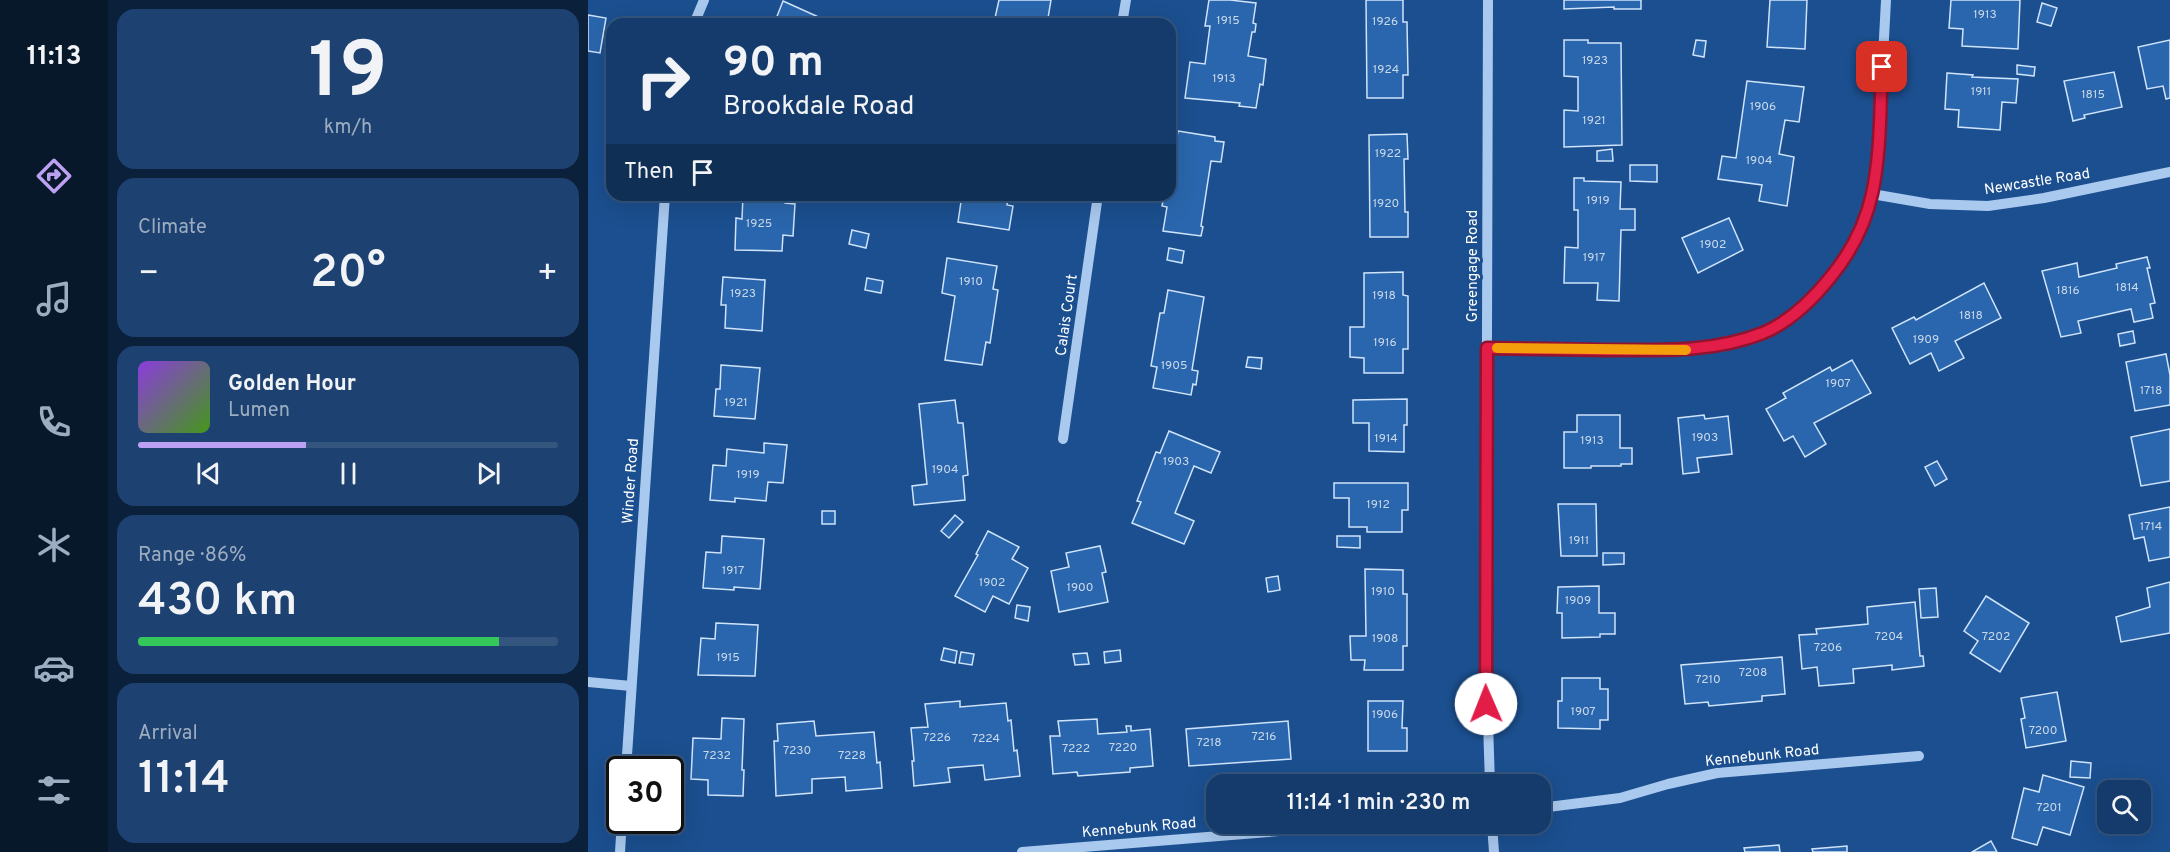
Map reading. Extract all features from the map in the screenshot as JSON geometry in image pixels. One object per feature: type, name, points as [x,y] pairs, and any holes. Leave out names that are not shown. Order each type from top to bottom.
[{"type":"street","points":[[696,18],[704,0]]},
{"type":"street","points":[[1123,18],[1126,0]]},
{"type":"street","name":"Greengage Road","points":[[1488,0],[1486,661],[1490,774]]},
{"type":"street","points":[[1487,348],[1679,351],[1725,345],[1765,332],[1797,312],[1847,257],[1862,226],[1872,194],[1877,156],[1887,0]]},
{"type":"street","name":"Newcastle Road","points":[[1872,194],[1930,204],[1988,206],[2044,198],[2170,172]]},
{"type":"street","name":"Winder Road","points":[[627,756],[665,201]]},
{"type":"street","name":"Calais Court","points":[[1063,439],[1097,201]]},
{"type":"street","points":[[588,682],[631,686]]},
{"type":"street","name":"Kennebunk Road","points":[[1551,807],[1620,798],[1717,773],[1919,756]]},
{"type":"street","points":[[620,852],[621,834]]},
{"type":"street","name":"Kennebunk Road","points":[[1022,852],[1243,834]]},
{"type":"street","points":[[1493,834],[1494,852]]},
{"type":"building","points":[[999,0],[1051,0],[1048,18],[995,18]]},
{"type":"building","points":[[1209,0],[1256,3],[1253,23],[1256,24],[1255,32],[1252,32],[1248,56],[1266,59],[1263,85],[1260,84],[1256,108],[1239,106],[1240,103],[1185,98],[1190,62],[1205,64],[1210,26],[1205,26]]},
{"type":"building","points":[[1366,0],[1403,0],[1403,22],[1407,22],[1408,75],[1403,75],[1403,98],[1367,98]]},
{"type":"building","points":[[1564,0],[1641,0],[1641,9],[1614,9],[1614,7],[1564,9]]},
{"type":"building","points":[[1770,0],[1807,0],[1805,49],[1767,47]]},
{"type":"building","points":[[1951,0],[2020,0],[2018,49],[1962,46],[1963,29],[1949,28]]},
{"type":"building","points":[[783,1],[821,18],[776,18]]},
{"type":"building","points":[[2042,3],[2057,8],[2051,26],[2037,22]]},
{"type":"building","points":[[588,15],[606,18],[600,53],[588,51]]},
{"type":"building","points":[[1564,40],[1621,43],[1622,145],[1564,147],[1564,110],[1578,111],[1578,77],[1564,76]]},
{"type":"building","points":[[1696,40],[1706,41],[1704,57],[1693,55]]},
{"type":"building","points":[[2170,40],[2170,98],[2166,99],[2163,86],[2147,89],[2138,47]]},
{"type":"building","points":[[2017,65],[2035,67],[2034,76],[2017,74]]},
{"type":"building","points":[[2114,72],[2122,107],[2084,115],[2085,118],[2073,121],[2064,81]]},
{"type":"building","points":[[1947,73],[1973,75],[1972,77],[2018,79],[2016,103],[2002,102],[2000,130],[1958,127],[1959,110],[1945,109]]},
{"type":"building","points":[[1747,81],[1804,87],[1799,122],[1785,120],[1779,154],[1794,157],[1787,206],[1759,201],[1762,185],[1718,179],[1722,156],[1736,158]]},
{"type":"building","points":[[1178,131],[1215,137],[1215,141],[1224,142],[1221,162],[1211,161],[1201,236],[1163,231],[1167,207],[1162,206],[1163,201],[1176,201]]},
{"type":"building","points":[[1407,134],[1408,159],[1404,159],[1408,237],[1370,237],[1369,135]]},
{"type":"building","points":[[1612,149],[1613,161],[1597,161],[1597,151]]},
{"type":"building","points":[[1630,165],[1657,165],[1657,182],[1630,181]]},
{"type":"building","points":[[1574,178],[1584,178],[1584,181],[1621,182],[1620,209],[1635,209],[1635,230],[1621,230],[1619,301],[1597,300],[1598,283],[1564,283],[1565,247],[1578,248],[1578,210],[1574,210]]},
{"type":"building","points":[[743,201],[785,201],[785,203],[795,204],[793,236],[783,235],[782,251],[735,250],[736,218],[742,219]]},
{"type":"building","points":[[961,201],[1008,201],[1007,205],[1013,206],[1009,230],[958,222]]},
{"type":"building","points":[[1729,218],[1743,250],[1698,273],[1682,238]]},
{"type":"building","points":[[852,230],[869,234],[866,248],[849,244]]},
{"type":"building","points":[[1169,248],[1184,251],[1182,263],[1167,260]]},
{"type":"building","points":[[2147,257],[2150,268],[2147,268],[2155,303],[2150,304],[2153,318],[2134,322],[2131,309],[2078,321],[2081,333],[2061,337],[2042,271],[2077,263],[2079,277],[2117,268],[2116,264]]},
{"type":"building","points":[[947,258],[997,266],[993,289],[998,290],[990,343],[986,342],[982,365],[945,360],[955,296],[942,293]]},
{"type":"building","points":[[1403,272],[1403,295],[1408,296],[1408,349],[1403,349],[1403,373],[1364,373],[1364,358],[1350,357],[1350,327],[1364,327],[1364,273]]},
{"type":"building","points":[[723,277],[765,280],[762,331],[725,328],[726,305],[721,305]]},
{"type":"building","points":[[867,278],[883,281],[881,293],[865,290]]},
{"type":"building","points":[[1984,283],[2001,318],[1955,341],[1964,358],[1939,371],[1931,353],[1910,364],[1892,328],[1914,317],[1916,320]]},
{"type":"building","points":[[1168,290],[1204,297],[1192,370],[1198,371],[1196,385],[1193,384],[1191,395],[1153,388],[1157,367],[1151,366],[1160,313],[1164,313]]},
{"type":"building","points":[[2133,331],[2135,343],[2120,346],[2118,334]]},
{"type":"building","points":[[2166,354],[2170,375],[2170,405],[2135,411],[2126,362]]},
{"type":"building","points":[[1248,357],[1262,358],[1261,369],[1246,367]]},
{"type":"building","points":[[1852,360],[1871,393],[1814,423],[1826,444],[1805,457],[1793,436],[1784,441],[1766,409],[1786,398],[1783,393],[1830,367],[1832,371]]},
{"type":"building","points":[[721,365],[760,368],[755,419],[714,416],[716,389],[720,389]]},
{"type":"building","points":[[1407,399],[1404,452],[1369,451],[1369,423],[1353,423],[1353,400]]},
{"type":"building","points":[[955,400],[958,423],[963,423],[968,475],[963,476],[965,500],[914,505],[912,486],[927,484],[919,404]]},
{"type":"building","points":[[1577,415],[1620,415],[1620,448],[1632,448],[1632,464],[1564,468],[1564,432],[1577,432]]},
{"type":"building","points":[[1704,415],[1705,419],[1728,416],[1732,454],[1697,458],[1699,472],[1683,474],[1678,418]]},
{"type":"building","points":[[2170,429],[2170,481],[2141,486],[2131,437]]},
{"type":"building","points":[[1169,431],[1220,452],[1211,473],[1194,466],[1175,513],[1194,521],[1184,544],[1132,523],[1141,502],[1137,501],[1156,452],[1160,453]]},
{"type":"building","points":[[764,443],[787,445],[783,483],[768,482],[766,501],[735,498],[735,502],[710,500],[713,465],[726,466],[727,449],[764,453]]},
{"type":"building","points":[[1937,461],[1947,479],[1935,486],[1925,467]]},
{"type":"building","points":[[1334,483],[1408,483],[1408,510],[1402,510],[1402,532],[1367,532],[1367,527],[1349,527],[1349,498],[1334,498]]},
{"type":"building","points":[[1558,504],[1596,504],[1597,556],[1561,556]]},
{"type":"building","points":[[2170,507],[2170,557],[2149,561],[2144,537],[2134,539],[2129,515]]},
{"type":"building","points":[[822,511],[835,511],[835,524],[822,524]]},
{"type":"building","points":[[955,515],[963,522],[949,538],[941,531]]},
{"type":"building","points":[[988,531],[1019,547],[1012,559],[1028,568],[1009,604],[993,596],[985,612],[955,596],[978,555],[976,554]]},
{"type":"building","points":[[722,536],[764,539],[760,589],[703,588],[706,552],[721,553]]},
{"type":"building","points":[[1337,536],[1360,536],[1360,548],[1337,547]]},
{"type":"building","points":[[1100,546],[1106,572],[1102,573],[1108,602],[1059,612],[1051,571],[1069,567],[1066,553]]},
{"type":"building","points":[[1603,553],[1624,553],[1624,564],[1603,565]]},
{"type":"building","points":[[1365,569],[1403,570],[1403,594],[1407,594],[1407,646],[1403,646],[1403,670],[1364,670],[1365,660],[1351,660],[1350,636],[1366,636]]},
{"type":"building","points":[[1278,576],[1280,590],[1268,592],[1266,578]]},
{"type":"building","points":[[2170,582],[2170,633],[2121,642],[2116,617],[2150,607],[2147,588]]},
{"type":"building","points":[[1599,586],[1599,613],[1615,613],[1615,634],[1600,634],[1600,637],[1562,638],[1562,613],[1557,613],[1558,587]]},
{"type":"building","points":[[1936,588],[1938,617],[1921,618],[1919,589]]},
{"type":"building","points":[[1986,596],[2029,623],[2000,672],[1970,653],[1978,641],[1964,631]]},
{"type":"building","points":[[1915,602],[1920,656],[1923,656],[1924,666],[1892,670],[1892,665],[1853,669],[1854,683],[1819,686],[1817,667],[1802,669],[1799,635],[1817,634],[1816,629],[1868,624],[1867,607]]},
{"type":"building","points":[[1017,605],[1030,607],[1028,621],[1015,618]]},
{"type":"building","points":[[716,623],[758,625],[755,676],[698,675],[701,638],[715,639]]},
{"type":"building","points":[[944,648],[957,651],[955,663],[941,660]]},
{"type":"building","points":[[1120,650],[1121,661],[1105,663],[1104,652]]},
{"type":"building","points":[[961,652],[974,654],[972,665],[959,663]]},
{"type":"building","points":[[1087,653],[1089,664],[1075,665],[1073,654]]},
{"type":"building","points":[[1782,657],[1785,694],[1762,696],[1762,701],[1709,706],[1708,702],[1685,704],[1681,665]]},
{"type":"building","points":[[1562,678],[1600,678],[1600,689],[1608,689],[1608,720],[1600,720],[1600,729],[1558,728],[1558,701],[1562,701]]},
{"type":"building","points":[[2057,692],[2066,741],[2026,748],[2021,719],[2025,718],[2021,698]]},
{"type":"building","points":[[960,701],[960,707],[1006,703],[1008,721],[1011,720],[1014,751],[1017,750],[1020,776],[985,780],[983,765],[948,768],[950,782],[914,786],[911,728],[928,727],[925,704]]},
{"type":"building","points":[[1368,701],[1403,701],[1402,728],[1407,728],[1407,751],[1368,751]]},
{"type":"building","points":[[722,718],[744,719],[743,796],[708,795],[708,780],[691,779],[693,738],[721,739]]},
{"type":"building","points":[[1097,719],[1098,734],[1127,732],[1126,726],[1131,726],[1131,731],[1150,729],[1153,766],[1130,768],[1130,772],[1078,776],[1077,772],[1053,774],[1050,736],[1060,736],[1058,721]]},
{"type":"building","points":[[814,721],[816,736],[874,732],[882,788],[846,791],[845,777],[812,779],[812,793],[776,796],[774,741],[778,741],[777,724]]},
{"type":"building","points":[[1288,721],[1291,759],[1189,766],[1186,729]]},
{"type":"building","points":[[2071,761],[2091,763],[2090,778],[2070,777]]},
{"type":"building","points":[[2043,775],[2084,787],[2070,835],[2043,827],[2037,845],[2012,838],[2024,788],[2039,792]]},
{"type":"building","points":[[1991,841],[1997,852],[1972,852]]},
{"type":"building","points":[[1779,845],[1780,852],[1745,852],[1744,848]]},
{"type":"building","points":[[1847,846],[1847,852],[1813,852],[1812,849]]},
{"type":"slow traffic","points":[[1497,348],[1686,350]]},
{"type":"route","points":[[1486,704],[1487,348],[1679,351],[1725,345],[1765,332],[1797,312],[1847,257],[1862,226],[1872,194],[1877,156],[1882,67]]}]
